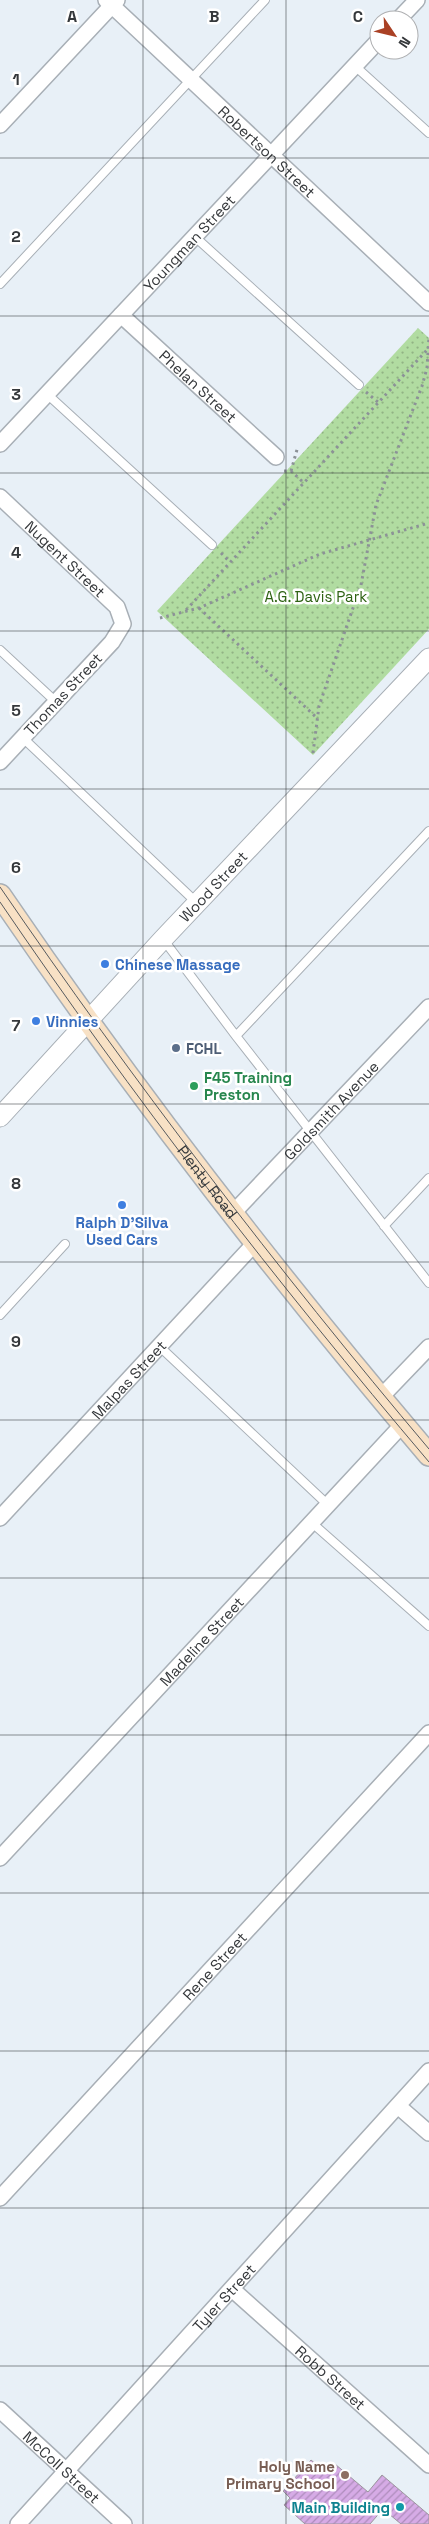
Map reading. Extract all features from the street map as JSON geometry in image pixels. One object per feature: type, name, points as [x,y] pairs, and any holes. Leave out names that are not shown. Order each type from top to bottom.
[{"type":"main road","name":"Plenty Road","points":[[0,895],[87,1022],[233,1213],[380,1398],[429,1455]]},
{"type":"street","points":[[408,10],[417,0]]},
{"type":"street","name":"Robertson Street","points":[[112,2],[189,81],[429,303]]},
{"type":"street","points":[[0,125],[112,2]]},
{"type":"street","name":"Youngman Street","points":[[0,444],[369,51]]},
{"type":"street","name":"Phelan Street","points":[[122,314],[276,457]]},
{"type":"street","name":"Nugent Street","points":[[0,498],[117,607],[123,624]]},
{"type":"street","name":"Thomas Street","points":[[0,762],[112,642],[123,624]]},
{"type":"street","name":"Wood Street","points":[[0,1116],[197,903],[429,658]]},
{"type":"street","name":"Goldsmith Avenue","points":[[233,1213],[429,1007]]},
{"type":"street","name":"Malpas Street","points":[[0,1518],[256,1242]]},
{"type":"street","points":[[380,1398],[429,1347]]},
{"type":"street","name":"Madeline Street","points":[[0,1858],[402,1424]]},
{"type":"street","name":"Rene Street","points":[[0,2198],[429,1734]]},
{"type":"street","name":"Tyler Street","points":[[18,2524],[233,2290],[429,2071]]},
{"type":"street","points":[[398,2106],[429,2133]]},
{"type":"street","name":"Robb Street","points":[[233,2290],[429,2465]]},
{"type":"street","name":"McColl Street","points":[[0,2410],[124,2524]]},
{"type":"lane","points":[[0,284],[265,0]]},
{"type":"lane","points":[[355,66],[429,133]]},
{"type":"lane","points":[[194,236],[359,385]]},
{"type":"lane","points":[[47,394],[212,545]]},
{"type":"lane","points":[[0,650],[56,702]]},
{"type":"lane","points":[[23,738],[197,903]]},
{"type":"lane","points":[[236,1036],[429,830]]},
{"type":"lane","points":[[164,939],[236,1036],[429,1283]]},
{"type":"lane","points":[[384,1226],[429,1178]]},
{"type":"lane","points":[[0,1315],[66,1244]]},
{"type":"lane","points":[[160,1346],[327,1504]]},
{"type":"lane","points":[[310,1522],[429,1626]]},
{"type":"path","points":[[313,754],[316,718],[333,661],[361,585],[376,505],[422,386],[427,368],[429,337]]},
{"type":"path","points":[[160,618],[178,615],[186,610],[427,350]]},
{"type":"path","points":[[298,446],[291,471],[304,482]]},
{"type":"path","points":[[186,610],[199,608],[320,554],[429,523]]},
{"type":"path","points":[[199,608],[316,718]]},
{"type":"green space","name":"A.G. Davis Park","points":[[418,328],[429,338],[429,629],[313,755],[157,611]]},
{"type":"building","points":[[311,2460],[327,2473],[335,2464],[368,2492],[382,2475],[429,2515],[429,2524],[401,2524],[383,2509],[370,2524],[305,2524],[284,2505],[290,2498],[283,2491]]},
{"type":"tram line","points":[[0,887],[154,1103],[207,1173],[317,1313],[429,1449]]},
{"type":"tram line","points":[[0,902],[101,1046],[207,1188],[316,1326],[429,1462]]},
{"type":"place","name":"Chinese Massage","points":[[105,964]]},
{"type":"place","name":"Vinnies","points":[[36,1021]]},
{"type":"place","name":"FCHL","points":[[176,1048]]},
{"type":"place","name":"F45 Training Preston","points":[[194,1086]]},
{"type":"place","name":"Ralph D'Silva Used Cars","points":[[122,1205]]},
{"type":"place","name":"Holy Name Primary School","points":[[345,2475]]},
{"type":"place","name":"Main Building","points":[[400,2507]]}]
